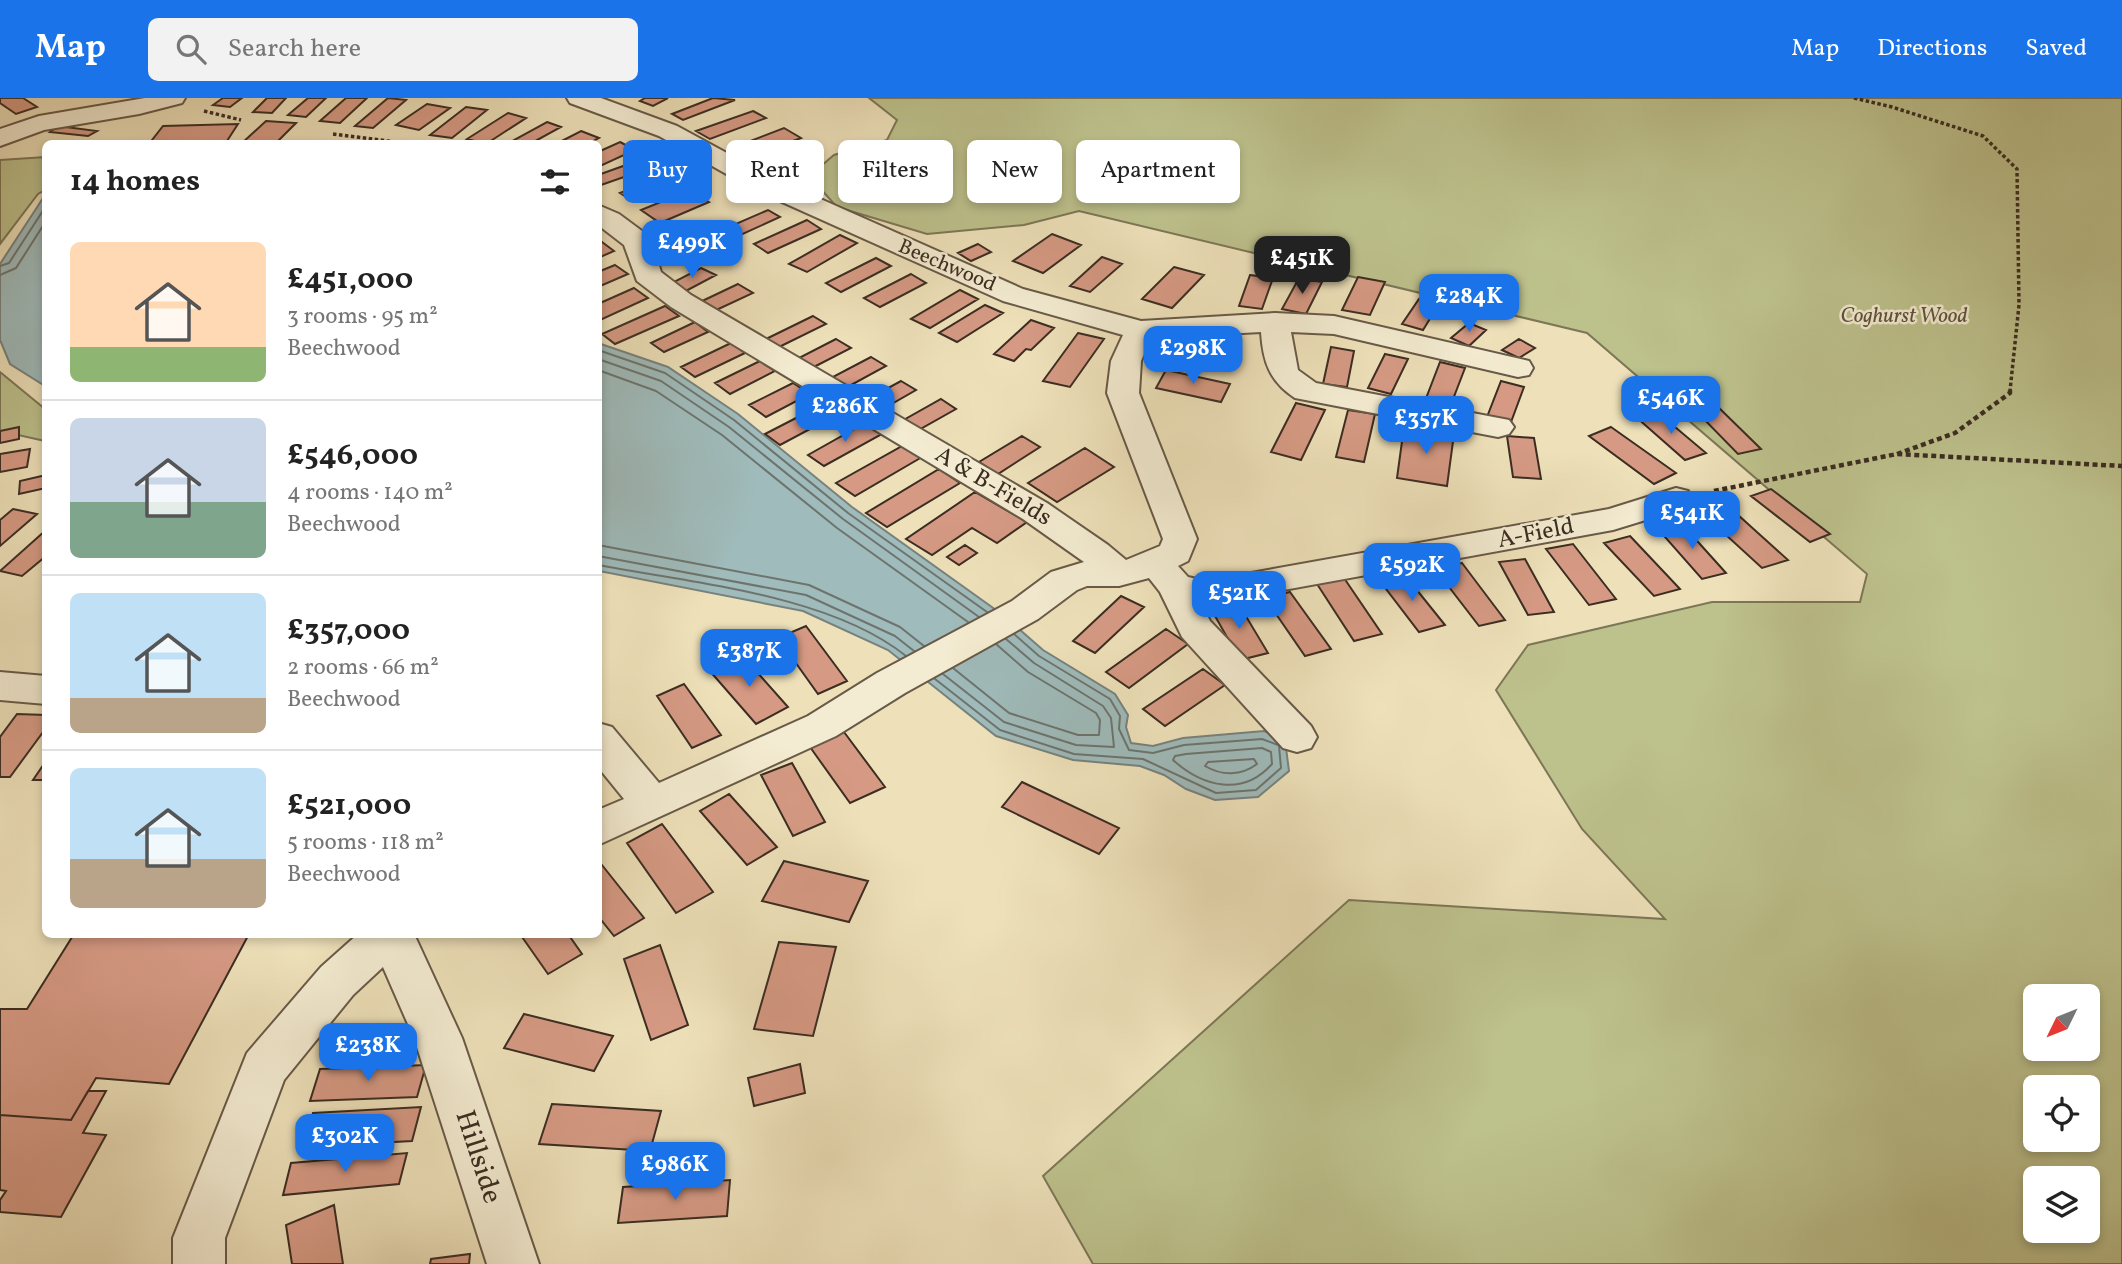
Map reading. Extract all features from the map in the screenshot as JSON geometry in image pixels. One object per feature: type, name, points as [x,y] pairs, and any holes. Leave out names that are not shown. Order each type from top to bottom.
[{"type":"street","points":[[0,138],[39,123],[139,107],[173,98]]},
{"type":"street","name":"Beechwood","points":[[579,98],[668,131],[762,183],[1013,295],[1140,330],[1275,322],[1334,325],[1518,368]]},
{"type":"street","name":"A & B-Fields","points":[[602,215],[629,231],[643,250],[647,275],[681,301],[1035,511],[1096,553],[1119,574]]},
{"type":"street","points":[[1275,322],[1280,367],[1289,382],[1306,391],[1498,427]]},
{"type":"street","points":[[1140,330],[1126,361],[1124,393],[1171,563],[1195,628],[1297,737]]},
{"type":"street","name":"A-Field","points":[[1171,563],[1206,593],[1613,519],[1676,499]]},
{"type":"street","points":[[602,827],[822,726],[891,683],[1025,610],[1064,582],[1084,574],[1119,574],[1171,563]]},
{"type":"street","points":[[0,686],[42,690]]},
{"type":"street","points":[[602,743],[650,803]]},
{"type":"street","points":[[199,1264],[199,1238],[264,1068],[337,981],[385,938]]},
{"type":"street","name":"Hillside","points":[[392,938],[438,1038],[513,1264]]},
{"type":"path","points":[[1676,499],[1898,454],[1955,433],[2010,393],[2019,305],[2017,169],[1983,136],[1892,107],[1854,98]]},
{"type":"path","points":[[333,134],[380,140]]},
{"type":"path","points":[[1898,454],[2122,466]]},
{"type":"green space","name":"Coghurst Wood","points":[[869,98],[2122,98],[2122,1264],[1093,1264],[1043,1176],[1349,900],[1665,919],[1582,829],[1496,690],[1528,645],[1712,602],[1860,602],[1867,574],[1587,333],[1079,211],[1024,225],[927,234],[837,207],[824,193],[824,163],[838,154],[838,203],[953,203],[953,140],[887,140],[897,120]]},
{"type":"green space","points":[[42,157],[42,192],[0,244],[0,160]]},
{"type":"green space","points":[[0,372],[42,407],[42,440],[0,431]]},
{"type":"water","points":[[42,200],[42,384],[10,364],[0,340],[0,264]]},
{"type":"water","points":[[602,344],[668,367],[738,414],[852,507],[1003,615],[1043,650],[1115,694],[1128,715],[1126,727],[1131,743],[1153,746],[1183,738],[1264,731],[1285,740],[1289,771],[1258,797],[1215,800],[1140,766],[1073,760],[996,736],[888,650],[803,611],[602,572]]},
{"type":"building","points":[[0,98],[23,98],[37,107],[16,114],[0,103]]},
{"type":"building","points":[[223,98],[242,98],[230,107],[213,105]]},
{"type":"building","points":[[267,98],[286,98],[272,113],[253,112]]},
{"type":"building","points":[[308,98],[326,98],[306,117],[288,115]]},
{"type":"building","points":[[346,98],[367,98],[340,123],[320,121]]},
{"type":"building","points":[[388,98],[406,100],[373,128],[355,126]]},
{"type":"building","points":[[645,98],[668,98],[653,106],[640,101]]},
{"type":"building","points":[[713,98],[735,100],[683,120],[672,114]]},
{"type":"building","points":[[427,104],[450,108],[419,130],[396,125]]},
{"type":"building","points":[[466,107],[487,110],[452,138],[430,135]]},
{"type":"building","points":[[753,111],[766,118],[710,139],[696,131]]},
{"type":"building","points":[[508,113],[526,118],[492,140],[467,139]]},
{"type":"building","points":[[266,121],[296,123],[279,140],[245,140]]},
{"type":"building","points":[[547,122],[561,127],[537,140],[514,140]]},
{"type":"building","points":[[238,124],[228,140],[152,140],[163,126]]},
{"type":"building","points":[[58,126],[97,131],[88,136],[50,132]]},
{"type":"building","points":[[784,128],[801,138],[796,140],[753,140]]},
{"type":"building","points":[[581,131],[599,138],[595,140],[564,140]]},
{"type":"building","points":[[620,142],[623,144],[623,156],[602,165],[602,150]]},
{"type":"building","points":[[623,166],[623,177],[602,185],[602,174]]},
{"type":"building","points":[[658,203],[707,203],[660,223],[641,210]]},
{"type":"building","points":[[768,210],[780,217],[727,241],[715,233]]},
{"type":"building","points":[[807,220],[821,229],[768,253],[754,244]]},
{"type":"building","points":[[1052,234],[1081,245],[1043,273],[1013,261]]},
{"type":"building","points":[[840,235],[857,243],[807,272],[789,264]]},
{"type":"building","points":[[602,242],[614,251],[602,256]]},
{"type":"building","points":[[978,244],[991,252],[971,261],[958,253]]},
{"type":"building","points":[[1102,257],[1122,264],[1090,292],[1070,286]]},
{"type":"building","points":[[876,258],[891,266],[841,292],[826,283]]},
{"type":"building","points":[[615,265],[628,274],[602,285],[602,270]]},
{"type":"building","points":[[1174,267],[1204,275],[1172,308],[1142,299]]},
{"type":"building","points":[[701,268],[716,275],[682,293],[668,285]]},
{"type":"building","points":[[911,274],[926,283],[880,307],[864,298]]},
{"type":"building","points":[[1250,275],[1273,278],[1262,309],[1239,306]]},
{"type":"building","points":[[1358,277],[1385,282],[1370,315],[1342,310]]},
{"type":"building","points":[[1299,278],[1322,282],[1306,314],[1282,309]]},
{"type":"building","points":[[738,284],[753,293],[712,312],[698,303]]},
{"type":"building","points":[[634,288],[648,298],[602,319],[602,302]]},
{"type":"building","points":[[960,290],[978,299],[930,328],[911,319]]},
{"type":"building","points":[[1419,299],[1439,304],[1423,330],[1402,324]]},
{"type":"building","points":[[985,305],[1003,313],[957,342],[939,333]]},
{"type":"building","points":[[665,306],[679,316],[615,344],[602,334]]},
{"type":"building","points":[[813,316],[826,324],[777,348],[764,340]]},
{"type":"building","points":[[1031,320],[1054,328],[1031,350],[1026,349],[1014,361],[994,354]]},
{"type":"building","points":[[695,322],[708,332],[664,352],[651,343]]},
{"type":"building","points":[[1469,323],[1486,330],[1469,346],[1451,338]]},
{"type":"building","points":[[1078,333],[1104,339],[1070,387],[1043,381]]},
{"type":"building","points":[[836,339],[851,348],[810,369],[795,360]]},
{"type":"building","points":[[1519,339],[1535,348],[1519,358],[1502,350]]},
{"type":"building","points":[[731,343],[745,353],[695,377],[681,367]]},
{"type":"building","points":[[1175,345],[1240,355],[1236,368],[1170,358]]},
{"type":"building","points":[[1331,347],[1354,351],[1347,387],[1323,384]]},
{"type":"building","points":[[1385,354],[1408,359],[1391,394],[1368,388]]},
{"type":"building","points":[[871,357],[886,366],[842,390],[827,380]]},
{"type":"building","points":[[760,361],[775,371],[730,394],[715,383]]},
{"type":"building","points":[[1440,362],[1465,368],[1450,407],[1425,401]]},
{"type":"building","points":[[1166,370],[1230,384],[1221,402],[1156,388]]},
{"type":"building","points":[[901,381],[916,390],[881,410],[866,400]]},
{"type":"building","points":[[1501,381],[1524,387],[1511,422],[1487,417]]},
{"type":"building","points":[[793,383],[810,394],[766,417],[749,405]]},
{"type":"building","points":[[941,399],[956,409],[915,432],[900,422]]},
{"type":"building","points":[[829,401],[844,411],[780,445],[765,434]]},
{"type":"building","points":[[1296,403],[1325,410],[1301,460],[1271,452]]},
{"type":"building","points":[[1714,403],[1761,449],[1738,454],[1692,407]]},
{"type":"building","points":[[1348,410],[1375,414],[1364,462],[1336,457]]},
{"type":"building","points":[[1656,411],[1706,453],[1685,460],[1636,417]]},
{"type":"building","points":[[865,423],[882,434],[824,466],[808,455]]},
{"type":"building","points":[[19,427],[19,439],[0,443],[0,431]]},
{"type":"building","points":[[1404,427],[1454,434],[1447,486],[1397,478]]},
{"type":"building","points":[[1611,427],[1676,473],[1654,484],[1589,436]]},
{"type":"building","points":[[1022,436],[1040,447],[998,474],[979,462]]},
{"type":"building","points":[[1507,436],[1534,438],[1541,479],[1513,477]]},
{"type":"building","points":[[904,445],[922,457],[855,496],[836,483]]},
{"type":"building","points":[[1085,448],[1114,467],[1057,502],[1028,483]]},
{"type":"building","points":[[30,449],[27,467],[0,472],[0,454]]},
{"type":"building","points":[[939,469],[960,483],[887,527],[866,513]]},
{"type":"building","points":[[42,476],[42,489],[19,494],[20,481]]},
{"type":"building","points":[[1771,489],[1830,534],[1810,542],[1751,496]]},
{"type":"building","points":[[975,492],[1027,522],[997,543],[972,528],[932,555],[906,539]]},
{"type":"building","points":[[1727,505],[1788,560],[1762,568],[1702,513]]},
{"type":"building","points":[[13,509],[37,514],[0,546],[0,520]]},
{"type":"building","points":[[1681,523],[1726,573],[1702,579],[1657,528]]},
{"type":"building","points":[[42,534],[42,559],[22,576],[0,571]]},
{"type":"building","points":[[1630,536],[1680,589],[1654,596],[1604,543]]},
{"type":"building","points":[[1573,544],[1616,599],[1589,605],[1546,549]]},
{"type":"building","points":[[965,545],[977,553],[959,565],[947,557]]},
{"type":"building","points":[[1525,559],[1554,612],[1528,615],[1499,562]]},
{"type":"building","points":[[1462,563],[1505,620],[1479,626],[1436,570]]},
{"type":"building","points":[[1404,574],[1445,625],[1419,632],[1380,581]]},
{"type":"building","points":[[1344,578],[1382,634],[1354,641],[1317,584]]},
{"type":"building","points":[[1290,592],[1331,649],[1305,656],[1265,598]]},
{"type":"building","points":[[1121,596],[1144,607],[1095,653],[1073,641]]},
{"type":"building","points":[[1238,603],[1268,653],[1240,660],[1211,609]]},
{"type":"building","points":[[806,626],[847,681],[818,694],[778,638]]},
{"type":"building","points":[[1166,629],[1188,644],[1129,688],[1106,672]]},
{"type":"building","points":[[741,654],[788,707],[756,724],[709,670]]},
{"type":"building","points":[[1203,669],[1225,685],[1165,726],[1143,709]]},
{"type":"building","points":[[684,684],[721,735],[692,748],[657,696]]},
{"type":"building","points":[[17,714],[42,715],[42,733],[10,777],[0,777],[0,737]]},
{"type":"building","points":[[844,732],[885,787],[850,803],[810,747]]},
{"type":"building","points":[[792,763],[825,822],[793,836],[761,775]]},
{"type":"building","points":[[42,767],[42,780],[33,780]]},
{"type":"building","points":[[1022,782],[1119,828],[1099,854],[1002,807]]},
{"type":"building","points":[[729,794],[777,847],[747,865],[700,811]]},
{"type":"building","points":[[662,824],[713,892],[676,913],[627,843]]},
{"type":"building","points":[[784,861],[868,881],[849,922],[762,901]]},
{"type":"building","points":[[602,865],[644,918],[614,936],[602,921]]},
{"type":"building","points":[[71,938],[247,938],[169,1084],[96,1078],[71,1120],[0,1115],[0,1009],[27,1009]]},
{"type":"building","points":[[523,938],[571,938],[582,954],[548,974]]},
{"type":"building","points":[[779,942],[836,947],[813,1036],[754,1029]]},
{"type":"building","points":[[660,945],[688,1025],[651,1040],[624,959]]},
{"type":"building","points":[[524,1014],[613,1036],[594,1071],[504,1048]]},
{"type":"building","points":[[800,1064],[805,1093],[754,1106],[748,1078]]},
{"type":"building","points":[[426,1065],[417,1097],[310,1101],[320,1069]]},
{"type":"building","points":[[88,1091],[106,1091],[83,1133],[106,1135],[61,1217],[0,1212],[0,1200],[6,1191],[0,1190],[0,1115],[71,1120]]},
{"type":"building","points":[[552,1104],[661,1111],[650,1151],[539,1144]]},
{"type":"building","points":[[421,1107],[412,1141],[302,1147],[313,1113]]},
{"type":"building","points":[[407,1153],[399,1184],[283,1195],[291,1163]]},
{"type":"building","points":[[730,1180],[727,1216],[618,1223],[623,1187]]},
{"type":"building","points":[[334,1205],[343,1264],[292,1264],[286,1225]]},
{"type":"building","points":[[470,1254],[469,1264],[430,1264],[431,1259]]}]
